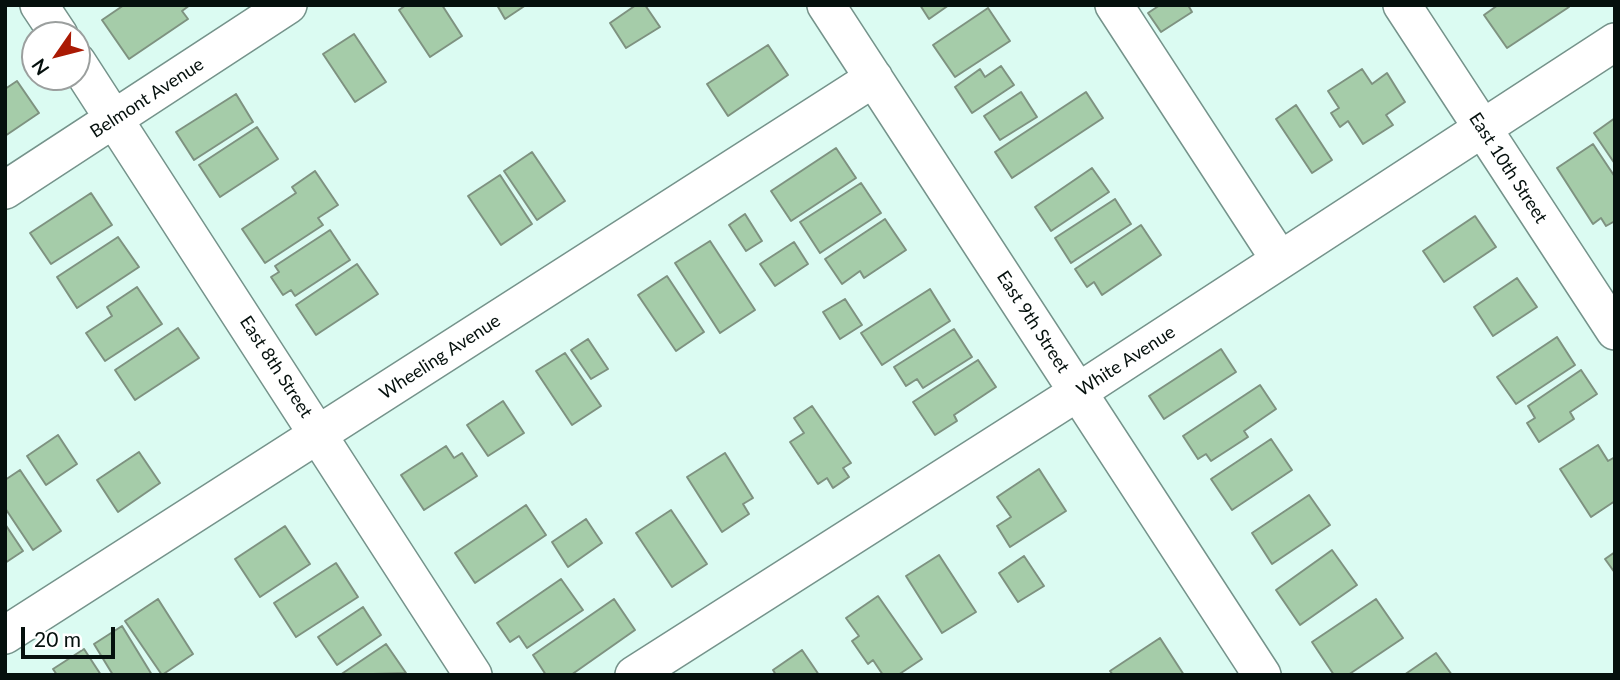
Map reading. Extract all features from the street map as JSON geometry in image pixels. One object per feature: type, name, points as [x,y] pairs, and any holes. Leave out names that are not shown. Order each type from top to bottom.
[{"type":"street","points":[[39,5],[50,21]]},
{"type":"street","name":"Belmont Avenue","points":[[5,190],[288,5]]},
{"type":"street","name":"East 9th Street","points":[[826,5],[1262,675]]},
{"type":"street","points":[[1114,5],[1280,260]]},
{"type":"street","name":"East 10th Street","points":[[1402,5],[1615,331]]},
{"type":"street","name":"White Avenue","points":[[634,675],[1078,392],[1615,42]]},
{"type":"street","name":"Wheeling Avenue","points":[[5,635],[874,78]]},
{"type":"street","name":"East 8th Street","points":[[91,83],[473,675]]},
{"type":"building","points":[[124,5],[190,5],[182,11],[188,19],[129,59],[102,20]]},
{"type":"building","points":[[406,5],[442,5],[462,36],[430,57],[399,10]]},
{"type":"building","points":[[497,5],[526,5],[505,19]]},
{"type":"building","points":[[636,5],[645,5],[660,27],[626,48],[610,23]]},
{"type":"building","points":[[920,5],[949,5],[929,19]]},
{"type":"building","points":[[1160,5],[1188,5],[1192,12],[1161,32],[1148,13]]},
{"type":"building","points":[[1498,5],[1569,7],[1507,48],[1484,15]]},
{"type":"building","points":[[988,8],[1010,41],[955,77],[933,45]]},
{"type":"building","points":[[354,34],[386,82],[355,102],[323,54]]},
{"type":"building","points":[[768,45],[788,75],[728,116],[707,84]]},
{"type":"building","points":[[1001,66],[1014,85],[972,113],[955,87],[980,69],[985,77]]},
{"type":"building","points":[[1362,69],[1372,84],[1387,73],[1405,102],[1386,115],[1393,125],[1363,144],[1348,121],[1340,127],[1331,113],[1339,108],[1328,91]]},
{"type":"building","points":[[17,81],[21,91],[24,91],[39,113],[5,136],[5,89]]},
{"type":"building","points":[[1021,92],[1037,117],[1000,140],[984,116]]},
{"type":"building","points":[[1086,92],[1103,118],[1012,178],[995,152]]},
{"type":"building","points":[[236,94],[253,122],[194,160],[176,132]]},
{"type":"building","points":[[1296,105],[1332,160],[1312,173],[1276,119]]},
{"type":"building","points":[[1615,118],[1615,164],[1594,133]]},
{"type":"building","points":[[257,127],[278,159],[220,197],[199,165]]},
{"type":"building","points":[[1593,144],[1615,177],[1615,221],[1606,226],[1601,218],[1593,224],[1557,168]]},
{"type":"building","points":[[836,148],[856,178],[791,221],[771,191]]},
{"type":"building","points":[[532,152],[565,201],[537,220],[504,171]]},
{"type":"building","points":[[1092,168],[1109,192],[1051,231],[1035,207]]},
{"type":"building","points":[[315,171],[338,205],[318,218],[323,225],[265,263],[242,229],[296,193],[292,187]]},
{"type":"building","points":[[500,175],[532,224],[501,245],[468,196]]},
{"type":"building","points":[[861,183],[881,213],[820,253],[800,222]]},
{"type":"building","points":[[91,193],[112,225],[51,264],[30,233]]},
{"type":"building","points":[[1115,199],[1131,224],[1071,263],[1055,238]]},
{"type":"building","points":[[745,214],[762,241],[746,251],[729,225]]},
{"type":"building","points":[[1475,216],[1496,247],[1444,282],[1423,251]]},
{"type":"building","points":[[885,219],[906,250],[864,278],[860,271],[842,284],[825,259]]},
{"type":"building","points":[[1141,225],[1161,255],[1102,295],[1094,282],[1087,287],[1075,269]]},
{"type":"building","points":[[330,230],[350,260],[295,296],[291,290],[283,295],[271,277],[279,272],[275,266]]},
{"type":"building","points":[[118,237],[139,267],[77,308],[57,277]]},
{"type":"building","points":[[710,241],[755,310],[720,333],[675,263]]},
{"type":"building","points":[[794,242],[808,264],[775,286],[760,264]]},
{"type":"building","points":[[357,264],[378,294],[316,335],[296,305]]},
{"type":"building","points":[[667,276],[704,332],[676,351],[638,295]]},
{"type":"building","points":[[1517,278],[1537,307],[1493,336],[1474,307]]},
{"type":"building","points":[[137,287],[162,324],[105,361],[86,333],[112,316],[107,307]]},
{"type":"building","points":[[930,289],[950,321],[882,365],[861,333]]},
{"type":"building","points":[[845,299],[862,325],[840,339],[823,312]]},
{"type":"building","points":[[178,328],[199,358],[135,400],[115,370]]},
{"type":"building","points":[[954,329],[972,357],[923,388],[917,379],[906,386],[894,367]]},
{"type":"building","points":[[1557,337],[1575,365],[1516,404],[1497,377]]},
{"type":"building","points":[[588,339],[608,369],[591,379],[571,350]]},
{"type":"building","points":[[1221,349],[1236,372],[1164,419],[1149,396]]},
{"type":"building","points":[[565,353],[601,406],[572,425],[536,371]]},
{"type":"building","points":[[978,360],[996,387],[954,415],[957,421],[935,435],[913,402]]},
{"type":"building","points":[[1581,370],[1597,394],[1570,412],[1574,419],[1539,442],[1527,423],[1535,418],[1528,406]]},
{"type":"building","points":[[1260,385],[1276,409],[1244,431],[1248,437],[1211,461],[1206,454],[1198,459],[1183,436]]},
{"type":"building","points":[[503,401],[524,433],[488,456],[467,425]]},
{"type":"building","points":[[812,406],[851,463],[843,468],[849,477],[833,488],[827,478],[818,484],[790,442],[804,433],[794,418]]},
{"type":"building","points":[[58,435],[77,464],[46,485],[27,456]]},
{"type":"building","points":[[1271,439],[1292,470],[1232,510],[1211,479]]},
{"type":"building","points":[[1598,445],[1608,461],[1615,457],[1615,501],[1591,517],[1560,469]]},
{"type":"building","points":[[446,446],[454,458],[462,453],[477,476],[424,510],[401,475]]},
{"type":"building","points":[[139,452],[160,483],[118,512],[97,480]]},
{"type":"building","points":[[725,453],[753,498],[743,504],[749,514],[722,532],[687,477]]},
{"type":"building","points":[[1039,469],[1066,511],[1010,547],[997,526],[1011,517],[997,497]]},
{"type":"building","points":[[20,470],[61,531],[33,550],[5,508],[5,480]]},
{"type":"building","points":[[1309,495],[1330,525],[1272,564],[1252,533]]},
{"type":"building","points":[[526,505],[546,535],[475,583],[455,553]]},
{"type":"building","points":[[671,510],[707,564],[672,587],[636,533]]},
{"type":"building","points":[[586,519],[602,543],[568,567],[552,542]]},
{"type":"building","points":[[5,524],[23,551],[5,563]]},
{"type":"building","points":[[285,526],[310,564],[260,597],[235,559]]},
{"type":"building","points":[[1332,550],[1357,585],[1300,625],[1276,590]]},
{"type":"building","points":[[1615,552],[1615,573],[1605,559]]},
{"type":"building","points":[[939,555],[976,612],[942,633],[906,576]]},
{"type":"building","points":[[1024,556],[1044,586],[1018,602],[999,573]]},
{"type":"building","points":[[336,563],[358,597],[296,637],[274,603]]},
{"type":"building","points":[[561,579],[583,610],[527,648],[519,636],[510,642],[497,623]]},
{"type":"building","points":[[878,596],[922,659],[898,675],[883,675],[873,660],[868,664],[852,641],[859,636],[846,618]]},
{"type":"building","points":[[158,599],[193,654],[162,675],[125,621]]},
{"type":"building","points":[[614,599],[635,630],[571,675],[546,675],[533,655]]},
{"type":"building","points":[[1376,599],[1403,638],[1348,675],[1334,675],[1312,642]]},
{"type":"building","points":[[363,607],[381,635],[337,665],[318,637]]},
{"type":"building","points":[[122,626],[152,675],[113,675],[94,644]]},
{"type":"building","points":[[1160,638],[1184,675],[1113,675],[1110,671]]},
{"type":"building","points":[[386,644],[406,673],[340,675]]},
{"type":"building","points":[[84,649],[101,675],[57,675],[53,669]]},
{"type":"building","points":[[802,650],[819,675],[776,675],[773,670]]},
{"type":"building","points":[[1436,653],[1452,675],[1404,675]]}]
